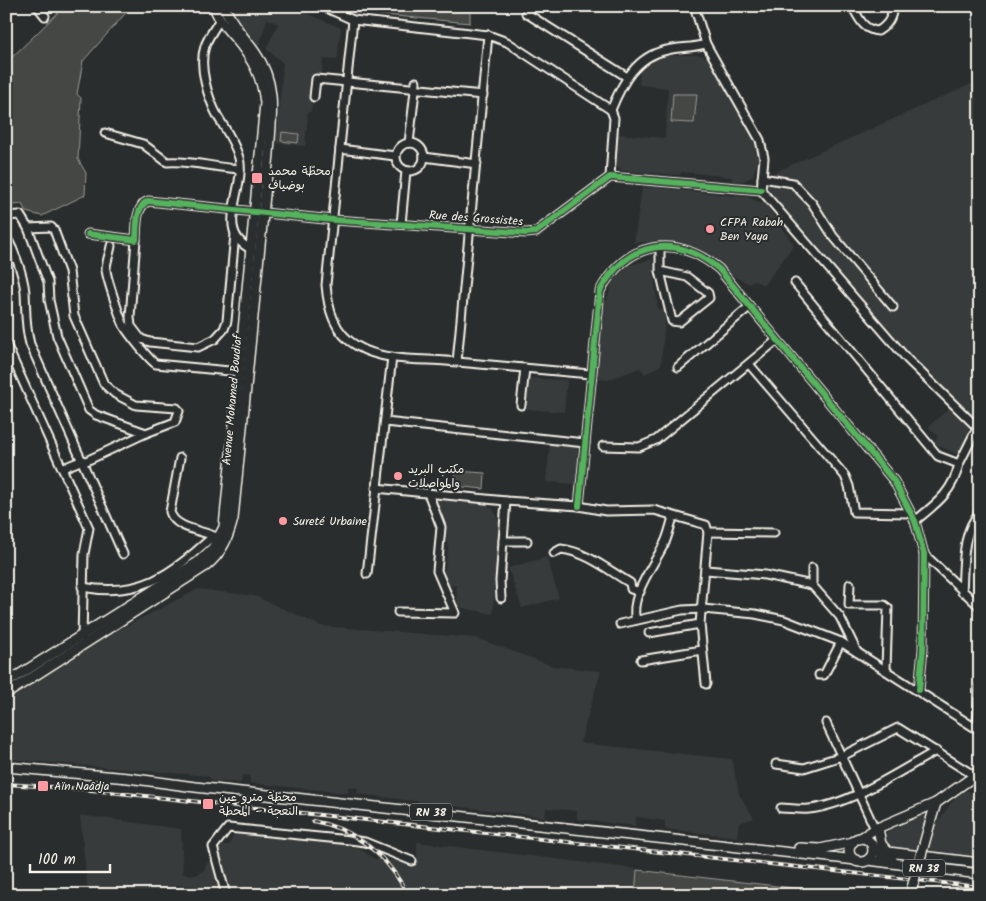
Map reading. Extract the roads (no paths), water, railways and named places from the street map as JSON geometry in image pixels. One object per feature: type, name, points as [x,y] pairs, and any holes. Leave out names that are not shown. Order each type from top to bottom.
[{"type":"main road","name":"Avenue Mohamed Boudiaf","points":[[6,684],[198,562],[213,548],[234,519],[259,212],[265,103],[264,88],[258,70],[220,19],[214,6]]},
{"type":"main road","name":"Avenue Mohamed Boudiaf","points":[[6,694],[206,566],[214,559],[221,538],[227,509],[251,249],[259,212],[272,106],[270,82],[262,63],[230,18],[224,6]]},
{"type":"main road","name":"RN 38","points":[[6,760],[713,842],[862,862],[868,860],[980,874]]},
{"type":"main road","name":"RN 38","points":[[6,767],[128,778],[195,787],[713,842],[809,849],[831,847],[856,840],[872,845],[890,859],[980,868]]},
{"type":"main road","points":[[856,860],[850,850],[856,840],[936,802],[977,774]]},
{"type":"main road","points":[[910,895],[936,802]]},
{"type":"main road","points":[[868,860],[872,854],[876,829]]},
{"type":"main road","points":[[876,829],[881,844],[888,852],[980,863]]},
{"type":"street","points":[[36,6],[45,16]]},
{"type":"street","points":[[322,6],[353,20],[488,35],[507,42],[611,110],[614,118],[610,177],[761,190],[907,360],[978,429],[959,464],[951,488],[942,500],[916,521]]},
{"type":"street","points":[[694,6],[706,44],[760,140],[764,158],[761,190]]},
{"type":"street","points":[[852,6],[863,25],[869,30],[878,31],[885,26],[892,16],[893,6]]},
{"type":"street","points":[[886,6],[892,16]]},
{"type":"street","points":[[526,12],[627,77]]},
{"type":"street","points":[[88,234],[136,240],[130,317],[136,334],[150,342],[198,347],[215,339],[224,329],[227,321],[235,234],[234,210],[240,159],[210,100],[204,64],[205,45],[220,19]]},
{"type":"street","points":[[353,20],[345,83],[334,220],[326,285],[329,312],[344,337],[357,346],[392,357],[590,374]]},
{"type":"street","points":[[457,362],[488,35]]},
{"type":"street","points":[[611,110],[627,77],[634,68],[653,55],[665,50],[706,44]]},
{"type":"street","points":[[314,97],[316,79],[345,83],[415,86],[483,95]]},
{"type":"street","points":[[409,143],[415,86]]},
{"type":"street","points":[[105,133],[143,144],[167,162],[186,161],[219,168],[240,169]]},
{"type":"street","points":[[409,143],[420,147],[424,157],[420,167],[416,170],[406,171],[399,167],[395,156],[398,148],[409,143]]},
{"type":"street","points":[[340,149],[395,156]]},
{"type":"street","points":[[424,157],[477,164]]},
{"type":"street","points":[[401,224],[406,171]]},
{"type":"street","name":"Rue des Grossistes","points":[[136,240],[140,209],[142,203],[148,201],[334,220],[471,230],[536,232],[610,177]]},
{"type":"street","points":[[762,178],[793,183],[812,204],[833,236],[893,307]]},
{"type":"street","points":[[6,216],[20,215],[28,228],[48,282],[49,300],[57,336],[89,410],[96,415],[146,433]]},
{"type":"street","points":[[28,228],[50,227],[54,230],[69,271],[74,316],[104,384],[114,394],[136,405],[177,408],[180,414],[175,422],[84,461],[63,468]]},
{"type":"street","points":[[235,234],[240,243],[251,249]]},
{"type":"street","points":[[6,236],[11,245],[25,290],[25,325],[30,344],[84,461],[123,554]]},
{"type":"street","points":[[111,246],[106,270],[109,283],[124,326],[144,350],[150,362],[240,372]]},
{"type":"street","points":[[660,247],[660,271],[672,321],[680,322],[709,298],[708,294],[687,277],[660,271]]},
{"type":"street","points":[[579,506],[590,374],[600,291],[610,273],[624,260],[660,247],[693,252],[707,259],[719,269],[894,481],[916,521],[924,554],[923,649],[918,690]]},
{"type":"street","points":[[795,283],[938,456],[959,464]]},
{"type":"street","points":[[678,367],[749,307]]},
{"type":"street","points":[[603,446],[630,448],[646,445],[666,434],[777,340]]},
{"type":"street","points":[[6,344],[63,468],[88,528],[82,587],[82,637]]},
{"type":"street","points":[[367,574],[392,357]]},
{"type":"street","points":[[749,364],[844,476],[849,486],[854,512],[910,513]]},
{"type":"street","points":[[521,405],[525,368]]},
{"type":"street","points":[[385,422],[585,443]]},
{"type":"street","points":[[180,458],[170,512],[172,517],[183,525],[203,530],[221,538]]},
{"type":"street","points":[[376,488],[506,502],[579,506],[606,511],[654,510],[706,525],[708,532],[706,570],[700,624],[706,684]]},
{"type":"street","points":[[398,612],[455,613],[438,571],[441,526],[428,493]]},
{"type":"street","points":[[501,598],[506,502]]},
{"type":"street","points":[[962,592],[967,535],[973,520],[980,512]]},
{"type":"street","points":[[636,620],[633,612],[640,592],[666,541],[673,516]]},
{"type":"street","points":[[708,532],[774,533]]},
{"type":"street","points":[[82,587],[108,590],[149,584],[166,575],[212,537],[221,538]]},
{"type":"street","points":[[503,541],[527,541]]},
{"type":"street","points":[[554,554],[561,549],[589,558],[630,583],[631,589],[640,592]]},
{"type":"street","points":[[924,554],[980,607]]},
{"type":"street","points":[[812,568],[812,585]]},
{"type":"street","points":[[706,570],[765,576],[812,585],[840,616],[857,652]]},
{"type":"street","points":[[850,584],[849,605],[884,605],[888,608],[886,669]]},
{"type":"street","points":[[620,624],[682,610],[703,609],[755,614],[784,620],[841,642],[886,669],[978,730]]},
{"type":"street","points":[[649,633],[700,624]]},
{"type":"street","points":[[819,675],[824,675],[841,642]]},
{"type":"street","points":[[641,660],[702,650]]},
{"type":"street","points":[[978,730],[980,686]]},
{"type":"street","points":[[826,723],[857,793],[876,829]]},
{"type":"street","points":[[776,764],[804,768],[842,756],[898,728],[977,774]]},
{"type":"street","points":[[781,808],[809,809],[835,802],[857,793],[936,751]]},
{"type":"street","points":[[226,895],[213,847],[228,828],[365,842],[412,861]]},
{"type":"railway","points":[[6,784],[82,789],[980,887]]},
{"type":"railway","points":[[313,821],[341,829],[365,843],[386,862],[403,886]]},
{"type":"place","name":"محطّة محمد بوضياف","points":[[257,178]]},
{"type":"place","name":"CFPA Rabah Ben Yaya","points":[[710,229]]},
{"type":"place","name":"مكتب البريد والمواصلات","points":[[398,476]]},
{"type":"place","name":"Sureté Urbaine","points":[[283,521]]},
{"type":"place","name":"Aïn Naâdja","points":[[43,786]]},
{"type":"place","name":"محطّة مترو عين النعجة – المحطة","points":[[208,804]]}]
